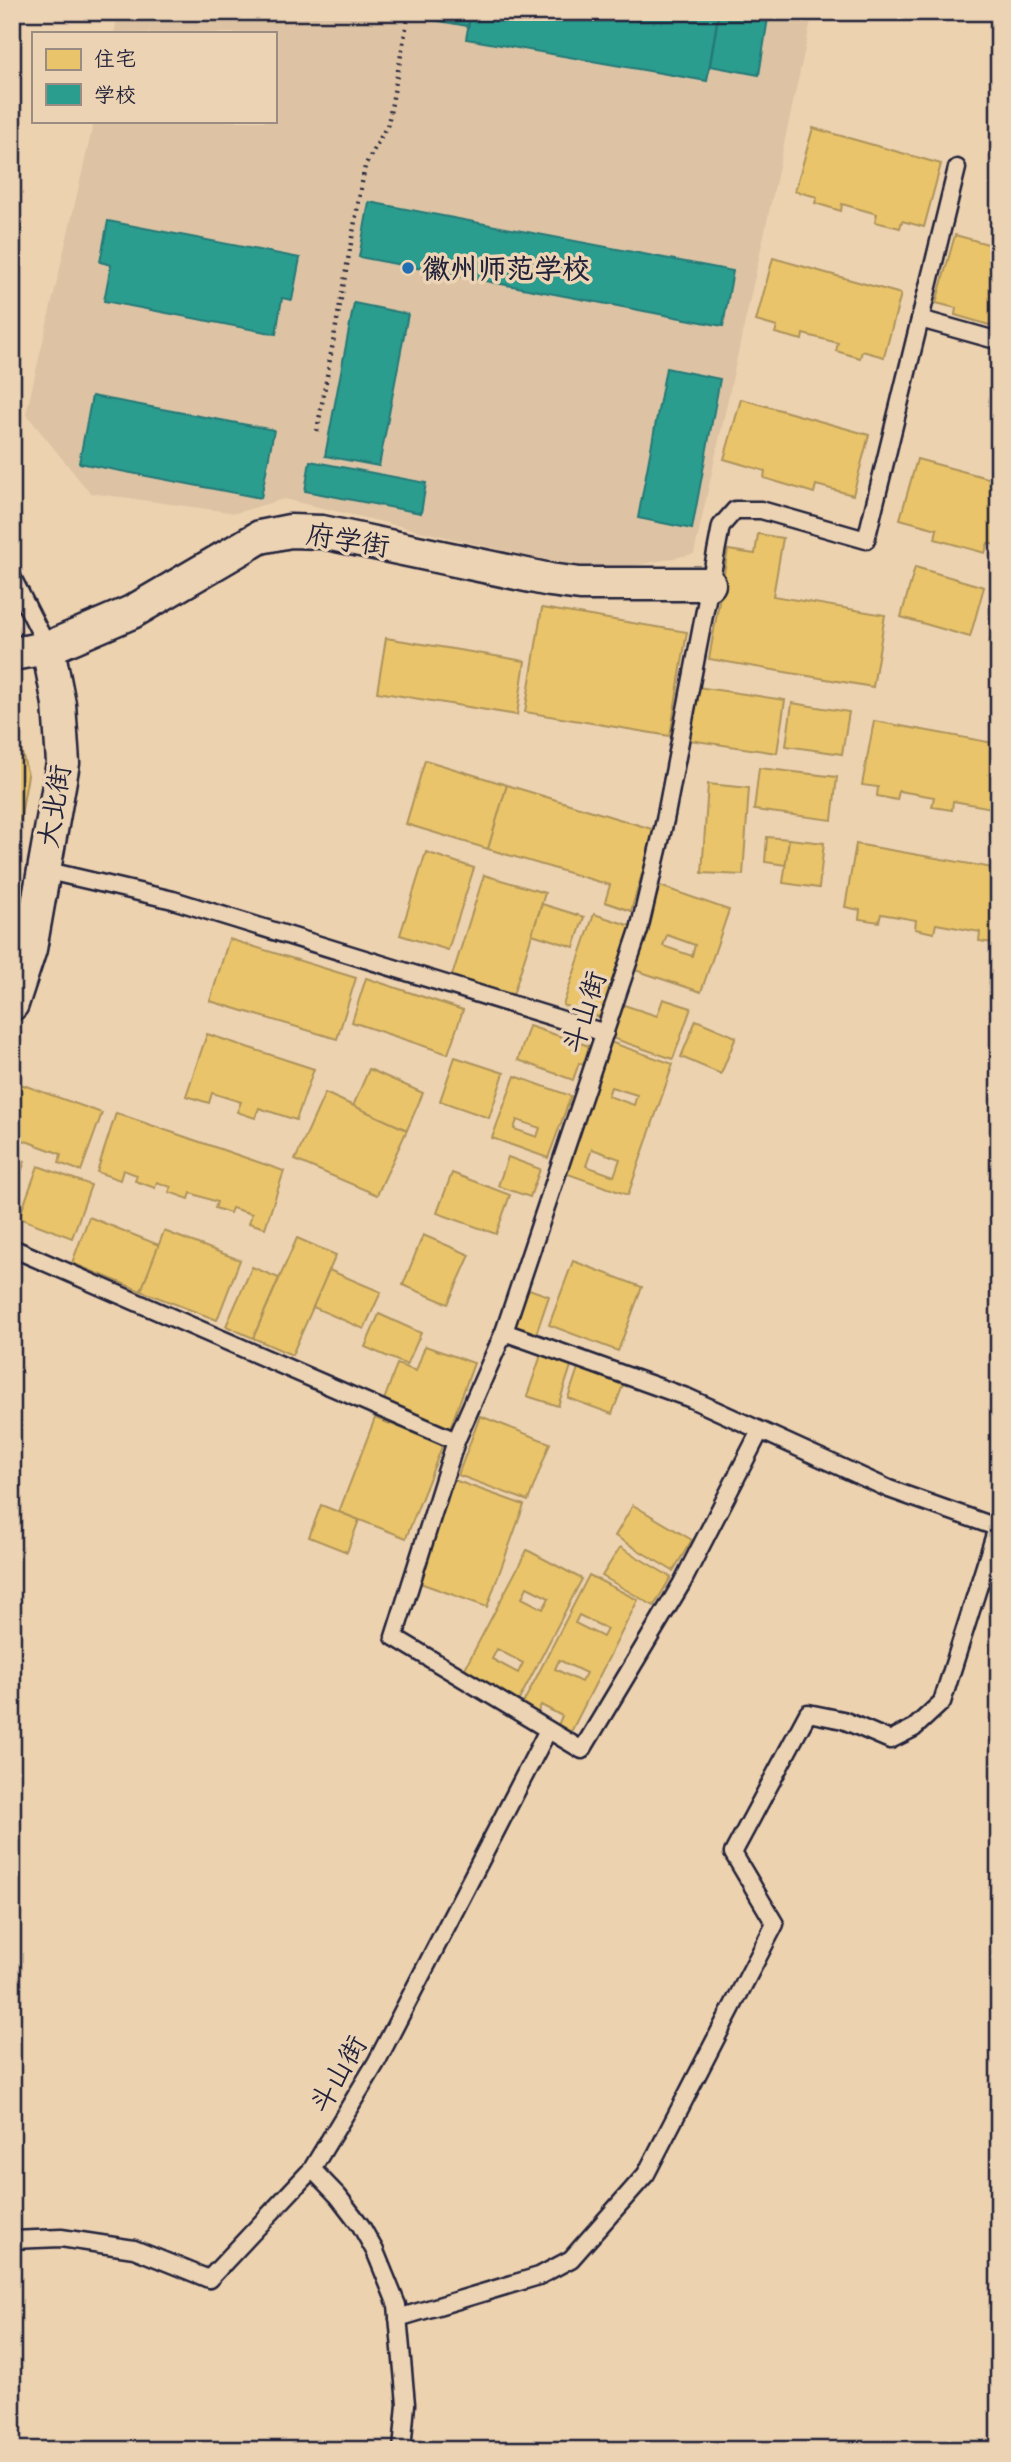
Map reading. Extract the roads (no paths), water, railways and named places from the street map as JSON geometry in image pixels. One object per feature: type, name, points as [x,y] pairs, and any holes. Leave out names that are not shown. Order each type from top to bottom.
[{"type":"street","name":"府学街","points":[[12,654],[48,648],[132,612],[260,537],[290,531],[322,532],[550,580],[580,583],[709,584]]},
{"type":"street","name":"大北街","points":[[12,1003],[30,949],[63,762],[59,704],[48,648]]},
{"type":"lane","points":[[957,168],[920,319],[999,341]]},
{"type":"lane","name":"斗山街","points":[[12,2240],[61,2238],[134,2249],[209,2279],[312,2169],[376,2063],[548,1730],[394,1637],[456,1441],[504,1332],[639,930],[665,820],[721,526],[735,510],[761,510],[866,540],[920,319]]},
{"type":"lane","points":[[12,577],[48,648]]},
{"type":"lane","points":[[44,870],[173,900],[605,1033]]},
{"type":"lane","points":[[12,1248],[456,1441]]},
{"type":"lane","points":[[398,2319],[540,2276],[571,2259],[646,2174],[775,1924],[733,1853],[808,1713],[843,1720],[890,1740],[914,1728],[933,1711],[942,1702],[998,1528],[889,1489],[688,1398],[504,1332]]},
{"type":"lane","points":[[548,1730],[582,1750],[682,1583],[760,1431]]},
{"type":"lane","points":[[312,2169],[338,2196],[361,2226],[375,2251],[397,2305],[406,2404],[402,2450]]},
{"type":"place","name":"徽州师范学校","points":[[408,268]]}]
